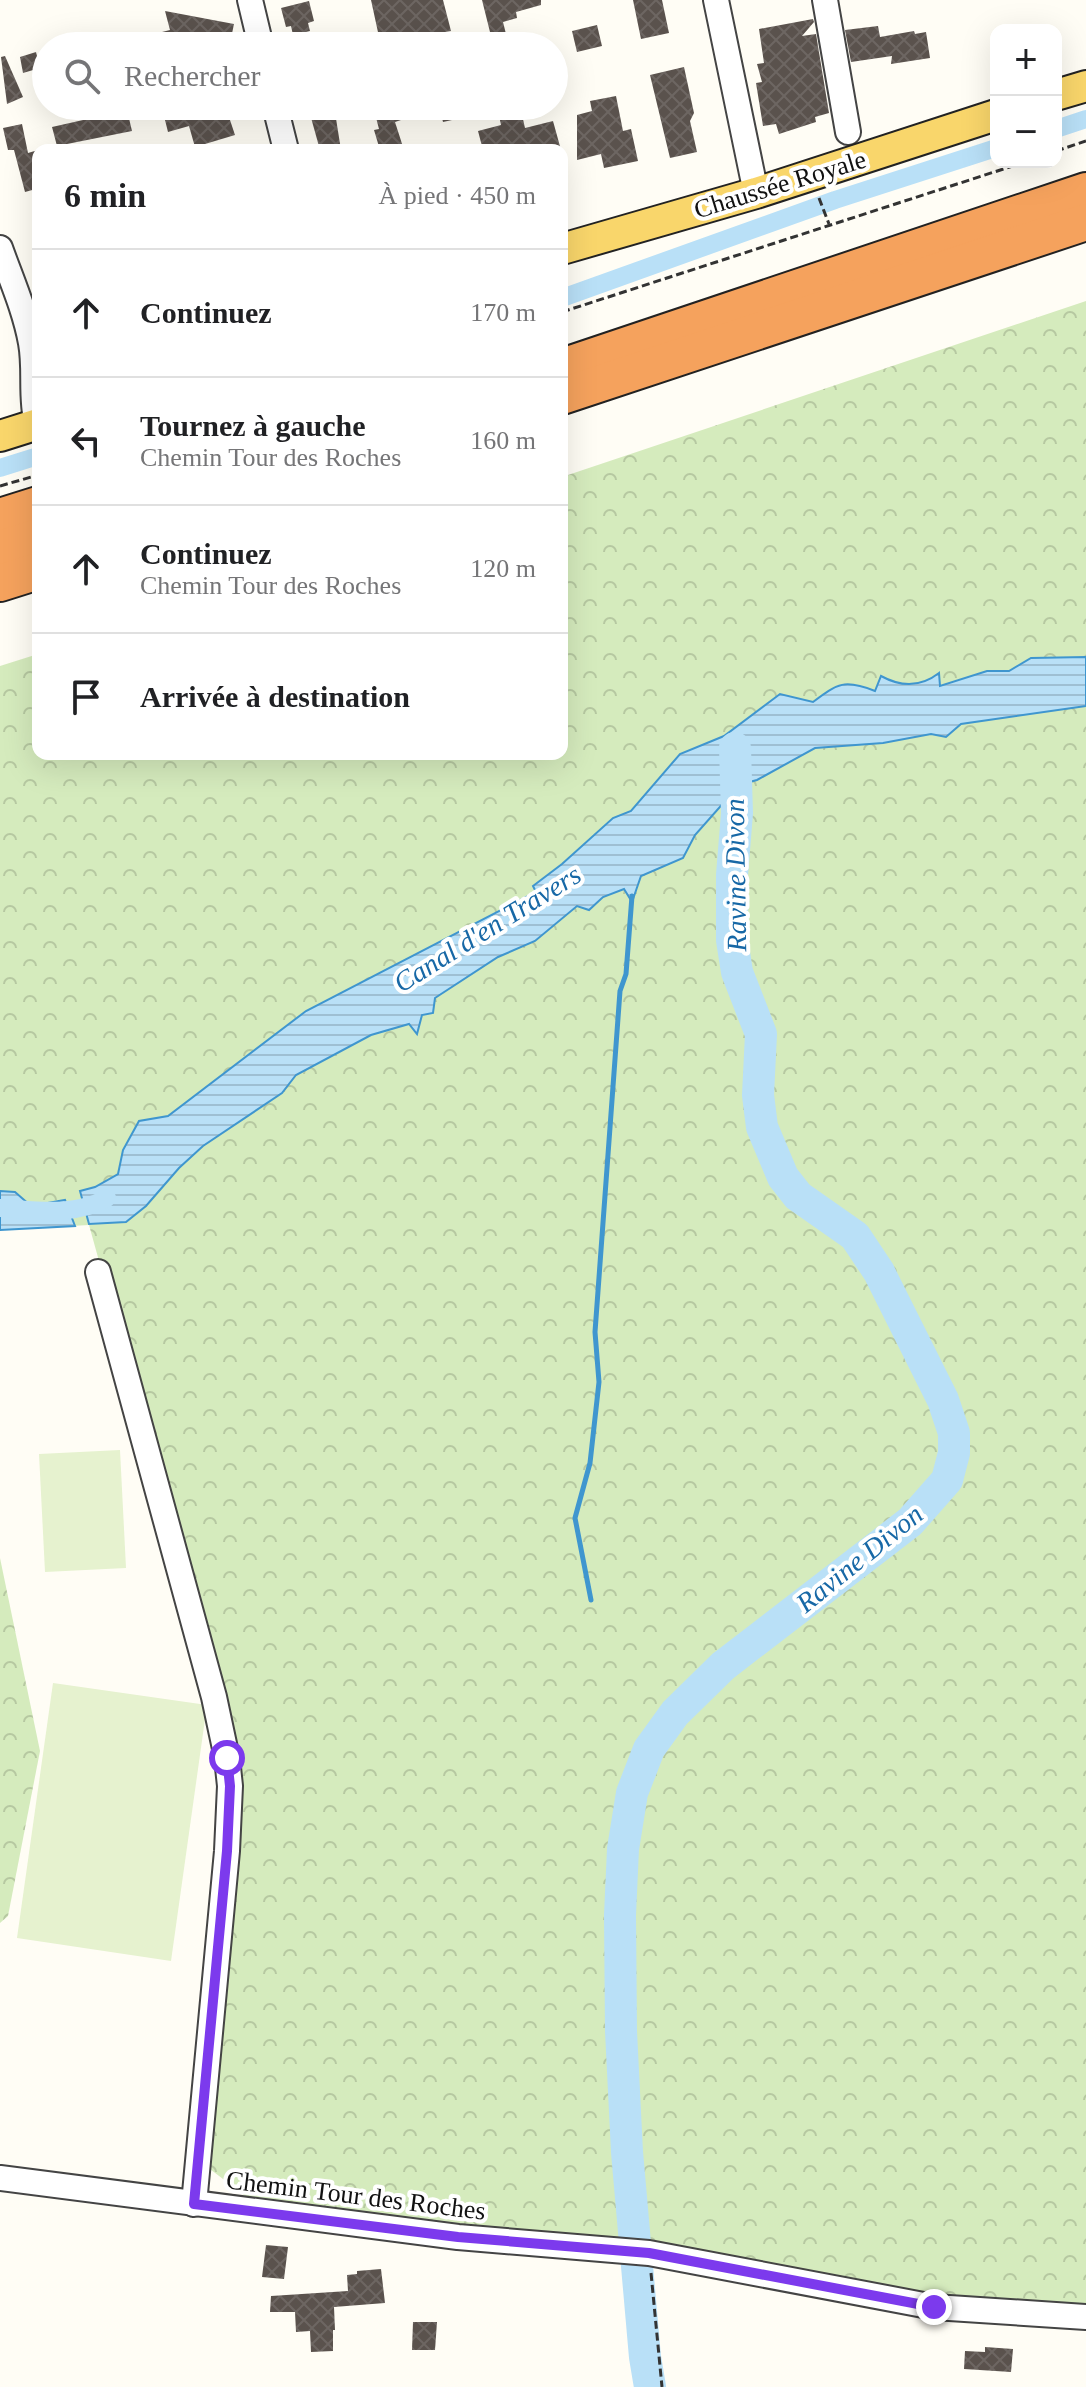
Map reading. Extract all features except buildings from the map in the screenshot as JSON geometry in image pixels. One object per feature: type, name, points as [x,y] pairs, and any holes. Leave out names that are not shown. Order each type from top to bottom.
[{"type":"highway","points":[[568,365],[1086,191]]},
{"type":"highway","points":[[568,394],[1086,222]]},
{"type":"highway","points":[[568,353],[647,337]]},
{"type":"highway","points":[[0,517],[32,507]]},
{"type":"highway","points":[[0,549],[32,539]]},
{"type":"highway","points":[[0,583],[32,573]]},
{"type":"main road","points":[[1062,93],[1086,86]]},
{"type":"main road","name":"Chaussée Royale","points":[[568,247],[756,193],[990,117]]},
{"type":"main road","points":[[0,436],[32,426]]},
{"type":"street","points":[[250,0],[258,32]]},
{"type":"street","points":[[716,0],[756,193]]},
{"type":"street","points":[[825,0],[848,132]]},
{"type":"street","points":[[278,120],[284,144]]},
{"type":"street","points":[[0,248],[22,308],[32,350]]},
{"type":"street","points":[[98,1272],[214,1697],[230,1786],[227,1851],[194,2204]]},
{"type":"street","name":"Chemin Tour des Roches","points":[[0,2178],[458,2237],[649,2253]]},
{"type":"street","points":[[649,2253],[934,2307],[1086,2317]]},
{"type":"path","points":[[1062,149],[1086,141]]},
{"type":"path","points":[[568,310],[1007,168]]},
{"type":"path","points":[[817,191],[829,226]]},
{"type":"path","points":[[0,486],[32,477]]},
{"type":"path","points":[[649,2253],[662,2387]]},
{"type":"green space","points":[[1086,301],[1086,2317],[253,2202],[206,2166],[227,1975],[243,1779],[89,1225],[0,1230],[0,666],[32,656],[32,760],[568,760],[568,475]]},
{"type":"green space","points":[[120,1450],[126,1568],[45,1572],[39,1454]]},
{"type":"green space","points":[[0,1558],[40,1751],[8,1916],[0,1923]]},
{"type":"green space","points":[[53,1683],[207,1705],[171,1961],[17,1938]]},
{"type":"water","points":[[1086,657],[1086,706],[961,724],[946,737],[931,734],[883,743],[815,748],[746,783],[695,835],[683,858],[641,876],[632,902],[624,889],[603,897],[589,910],[577,906],[535,941],[498,957],[435,998],[433,1013],[422,1015],[417,1034],[409,1024],[371,1035],[296,1075],[282,1093],[203,1146],[146,1206],[126,1222],[89,1224],[80,1191],[95,1187],[118,1174],[123,1150],[139,1121],[168,1116],[306,1011],[536,892],[533,886],[613,818],[631,811],[680,754],[724,736],[780,694],[813,702],[842,685],[856,685],[875,691],[881,676],[911,684],[939,673],[940,686],[987,671],[1009,671],[1031,658]]},
{"type":"water","points":[[0,1191],[15,1192],[31,1206],[65,1200],[75,1226],[0,1230]]},
{"type":"waterway","points":[[1062,127],[1086,119]]},
{"type":"waterway","points":[[568,296],[835,200],[990,150]]},
{"type":"waterway","points":[[0,468],[32,458]]},
{"type":"waterway","name":"Ravine Divon","points":[[650,2387],[627,2152],[621,2031],[623,1849],[632,1793],[649,1749],[675,1713],[723,1666],[910,1522],[947,1480],[954,1453],[954,1433],[943,1400],[879,1272],[855,1236],[798,1196],[783,1177],[762,1127],[758,1095],[761,1034],[737,972],[732,940],[732,875],[737,813],[735,748]]},
{"type":"waterway","points":[[591,1600],[575,1518],[590,1463],[599,1382],[595,1332],[620,991],[626,974],[632,896]]},
{"type":"waterway","name":"Canal d'en Travers","points":[[0,1208],[68,1210],[107,1198]]},
{"type":"route","points":[[227,1758],[230,1786],[227,1851],[194,2204],[458,2237],[649,2253],[934,2307]]}]
